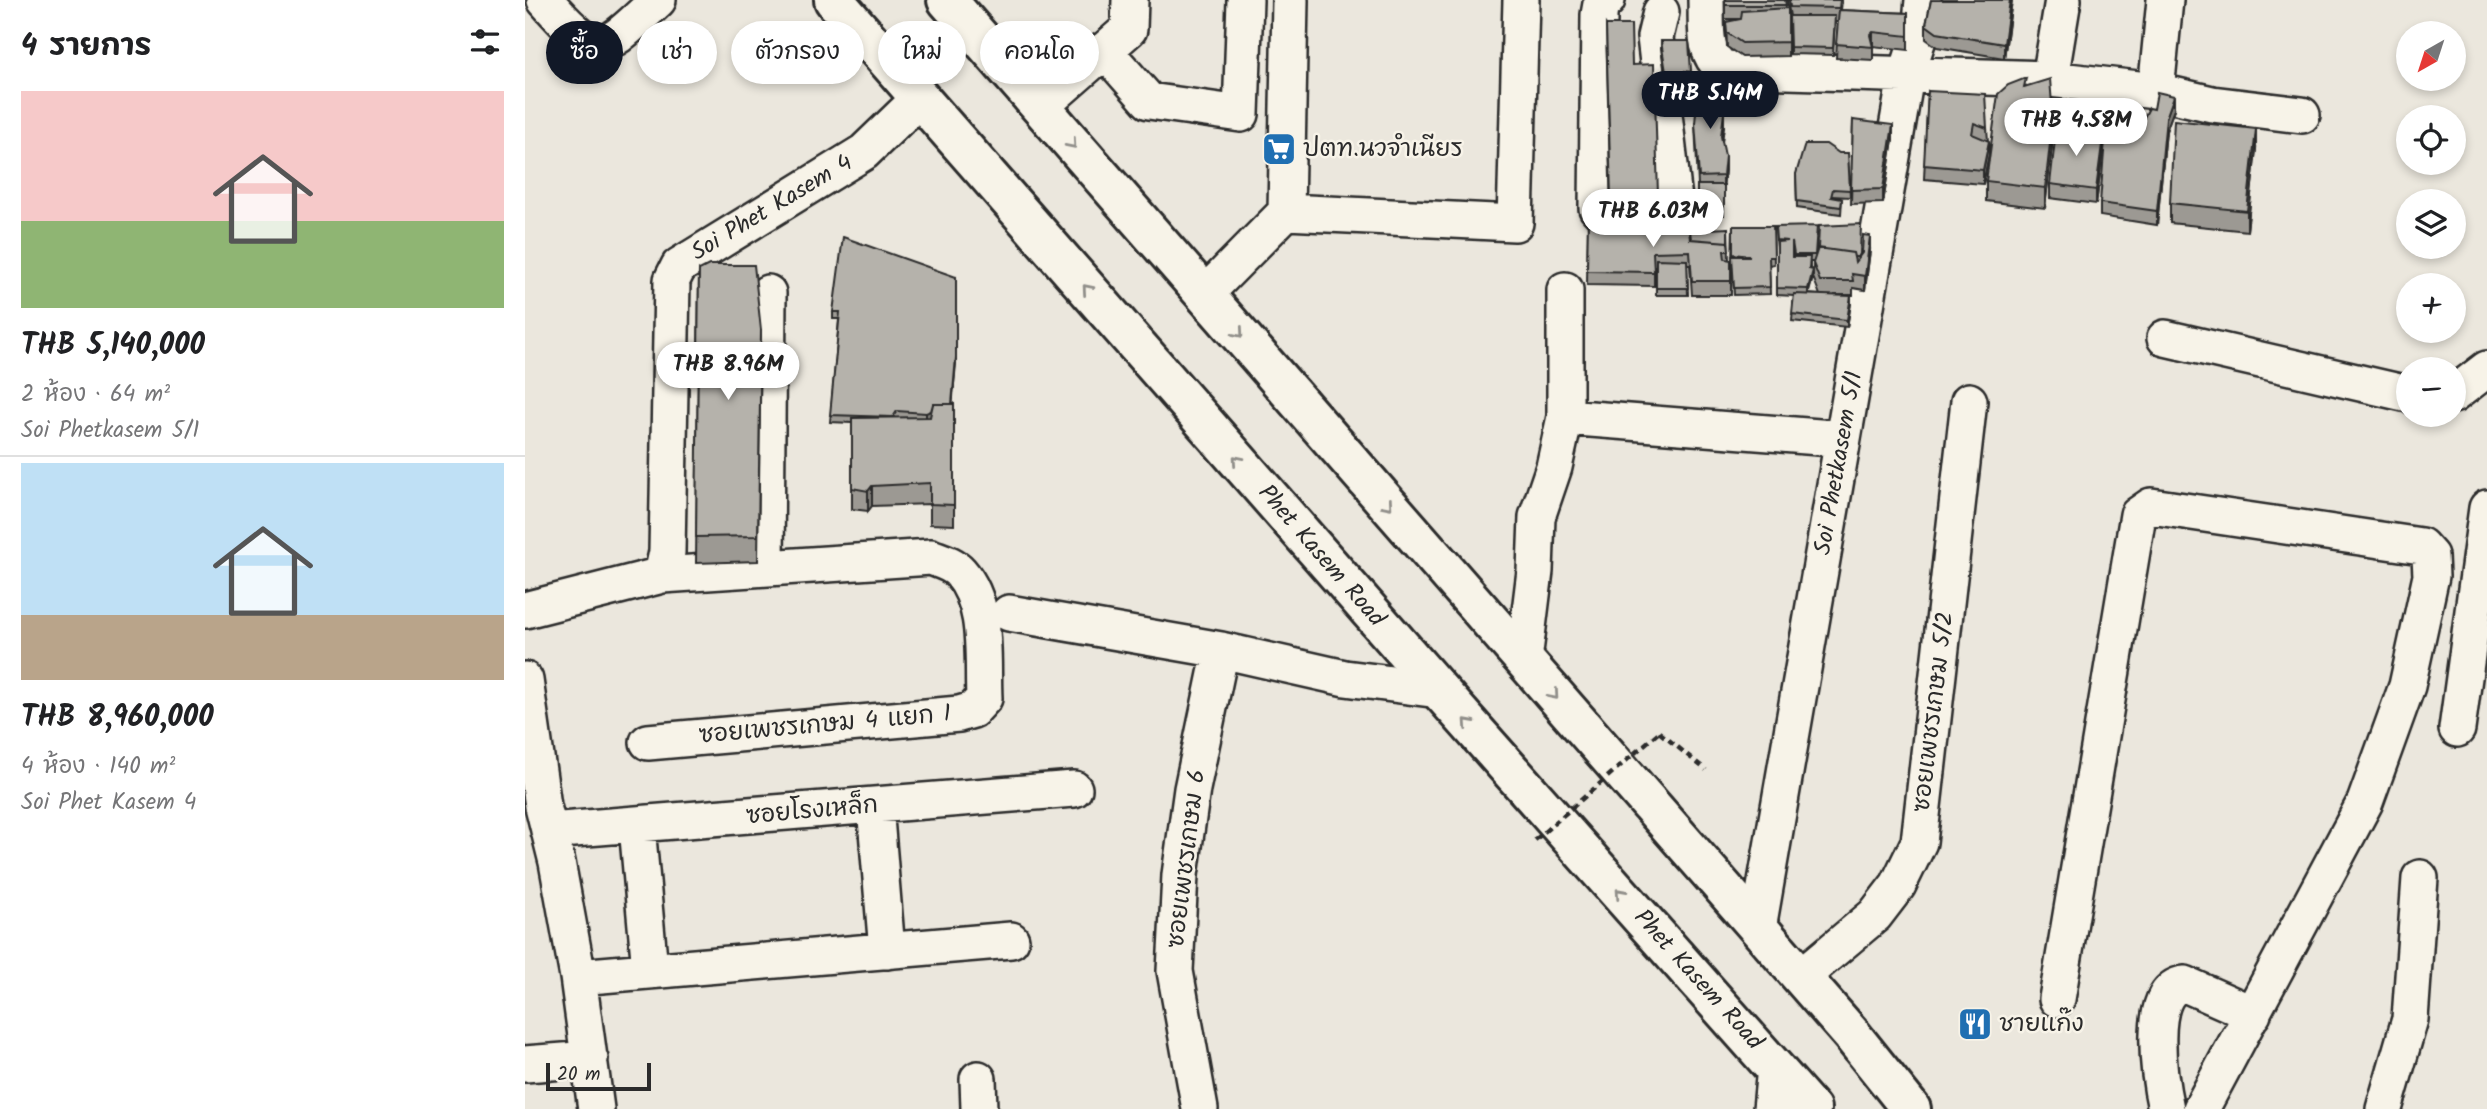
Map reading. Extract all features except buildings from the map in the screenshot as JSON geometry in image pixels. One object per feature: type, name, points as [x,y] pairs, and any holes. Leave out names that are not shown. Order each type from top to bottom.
[{"type":"main road","name":"Phet Kasem Road","points":[[834,0],[1439,691],[1811,1109]]},
{"type":"main road","points":[[947,0],[1851,1034],[1910,1109]]},
{"type":"main road","points":[[1851,1034],[1928,1109]]},
{"type":"street","points":[[545,0],[584,41],[602,45],[616,38],[658,0]]},
{"type":"street","points":[[1040,107],[1129,29],[1130,0]]},
{"type":"street","points":[[1104,50],[1149,101],[1241,114],[1245,0]]},
{"type":"street","points":[[1205,294],[1286,212],[1290,0]]},
{"type":"street","points":[[1286,212],[1515,223],[1521,0]]},
{"type":"street","points":[[1607,0],[1601,4],[1599,15],[1597,208],[1609,221],[1667,220],[1675,208],[1655,37],[1661,12]]},
{"type":"street","points":[[1625,0],[1661,12],[1707,10],[1708,50],[1711,60],[1723,69],[2050,79],[2156,91],[2212,104],[2302,115]]},
{"type":"street","name":"Soi Phetkasem 5/1","points":[[1758,928],[1906,76],[1920,33],[1923,0]]},
{"type":"street","points":[[2050,79],[2063,0]]},
{"type":"street","points":[[2156,91],[2165,0]]},
{"type":"street","name":"Soi Phet Kasem 4","points":[[662,575],[667,552],[672,280],[679,266],[864,152],[921,98]]},
{"type":"street","points":[[1524,660],[1535,571],[1537,517],[1554,467],[1565,417],[1565,290]]},
{"type":"street","points":[[766,568],[768,293]]},
{"type":"street","points":[[2165,338],[2396,391]]},
{"type":"street","points":[[2466,385],[2487,369]]},
{"type":"street","name":"ซอยเพชรเกษม 5/2","points":[[1801,977],[1875,915],[1898,885],[1919,842],[1969,401]]},
{"type":"street","points":[[1565,417],[1832,438]]},
{"type":"street","points":[[2057,999],[2136,518],[2151,506],[2414,544],[2430,556],[2431,576],[2407,686],[2365,802],[2201,1109]]},
{"type":"street","points":[[2456,729],[2487,509]]},
{"type":"street","name":"ซอยเพชรเกษม 4 แยก 1","points":[[648,742],[959,713],[973,710],[984,698],[980,607],[960,571],[931,557],[662,575]]},
{"type":"street","points":[[525,610],[662,575]]},
{"type":"street","points":[[1009,613],[1221,650],[1345,678],[1439,691]]},
{"type":"street","name":"ซอยเพชรเกษม 6","points":[[1200,1109],[1175,971],[1180,876],[1191,801],[1221,650]]},
{"type":"street","points":[[525,680],[528,734],[578,976],[596,1109]]},
{"type":"street","name":"ซอยโรงเหล็ก","points":[[549,831],[1073,789]]},
{"type":"street","points":[[875,806],[887,951]]},
{"type":"street","points":[[637,826],[650,970]]},
{"type":"street","points":[[2384,1109],[2410,1019],[2420,878]]},
{"type":"street","points":[[578,976],[1011,940]]},
{"type":"street","points":[[2165,1109],[2158,1049],[2160,1010],[2169,992],[2177,985],[2185,984],[2253,1014]]},
{"type":"street","points":[[525,1064],[590,1059]]},
{"type":"street","points":[[1771,1109],[1775,1067]]},
{"type":"path","points":[[1535,840],[1658,732],[1706,770]]},
{"type":"place","name":"ปตท.นวจำเนียร","points":[[1279,149]]},
{"type":"place","name":"ชายแก๊ง","points":[[1975,1024]]}]
